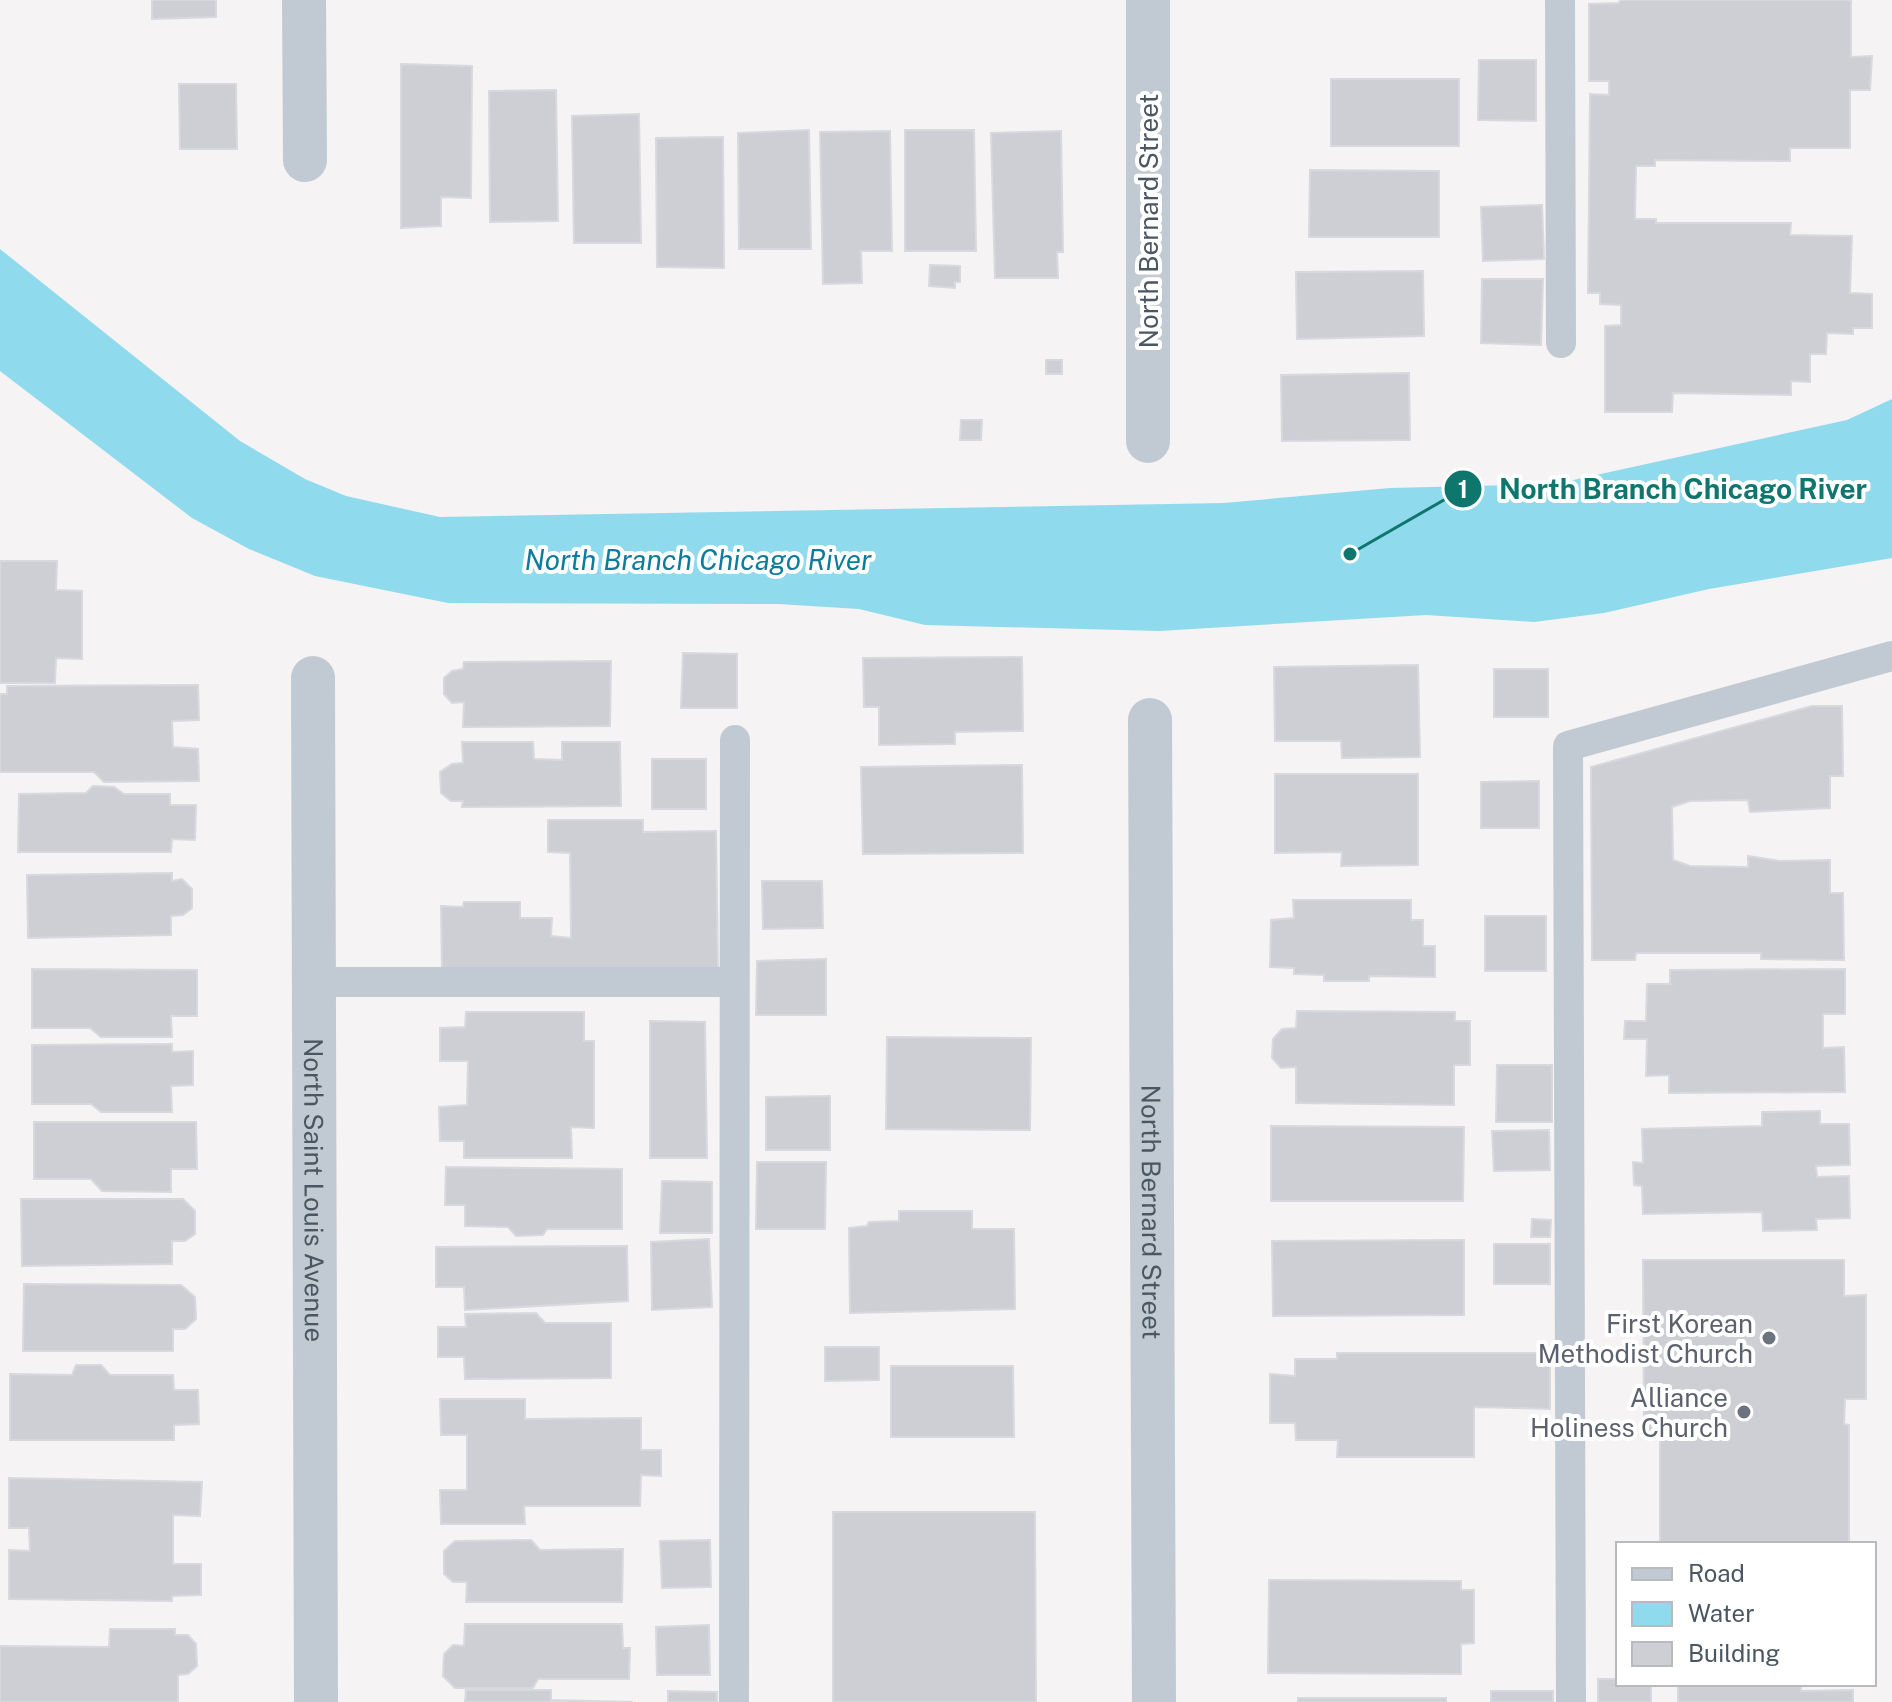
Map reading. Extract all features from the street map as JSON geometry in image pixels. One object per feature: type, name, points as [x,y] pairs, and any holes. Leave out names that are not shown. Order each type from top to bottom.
[{"type":"street","points":[[304,0],[305,160]]},
{"type":"street","name":"North Bernard Street","points":[[1148,0],[1148,441]]},
{"type":"street","name":"North Saint Louis Avenue","points":[[313,678],[316,1702]]},
{"type":"street","name":"North Bernard Street","points":[[1150,720],[1154,1702]]},
{"type":"lane","points":[[1560,0],[1561,343]]},
{"type":"lane","points":[[1571,1702],[1568,746],[1892,656]]},
{"type":"lane","points":[[734,1702],[735,740]]},
{"type":"lane","points":[[314,982],[734,982]]},
{"type":"water","points":[[0,249],[240,441],[305,479],[346,496],[440,517],[1224,503],[1390,488],[1555,484],[1847,420],[1892,399],[1892,558],[1709,589],[1604,613],[1534,622],[1426,615],[1159,631],[925,625],[859,609],[778,604],[448,603],[315,576],[249,549],[192,518],[0,371]]},
{"type":"building","points":[[152,0],[216,0],[216,17],[152,19]]},
{"type":"building","points":[[1620,0],[1851,0],[1851,57],[1872,56],[1870,90],[1850,90],[1850,148],[1790,148],[1790,161],[1655,160],[1655,166],[1636,166],[1635,219],[1656,219],[1656,223],[1791,223],[1790,235],[1852,236],[1850,293],[1872,294],[1872,328],[1853,328],[1853,334],[1827,333],[1826,354],[1810,354],[1810,382],[1791,381],[1791,395],[1673,393],[1672,412],[1605,412],[1605,326],[1621,325],[1621,305],[1600,304],[1600,293],[1588,293],[1590,94],[1609,95],[1609,81],[1589,81],[1589,4],[1619,3]]},
{"type":"building","points":[[1479,60],[1536,60],[1536,121],[1478,120]]},
{"type":"building","points":[[401,64],[472,66],[471,198],[441,197],[441,226],[401,228]]},
{"type":"building","points":[[1331,79],[1459,79],[1459,146],[1331,146]]},
{"type":"building","points":[[179,84],[236,84],[237,149],[180,149]]},
{"type":"building","points":[[556,90],[558,221],[490,222],[489,91]]},
{"type":"building","points":[[639,114],[641,243],[574,243],[572,116]]},
{"type":"building","points":[[809,130],[811,249],[739,249],[738,133]]},
{"type":"building","points":[[905,130],[974,130],[976,251],[905,251]]},
{"type":"building","points":[[890,131],[892,251],[861,251],[862,283],[823,284],[820,132]]},
{"type":"building","points":[[1061,131],[1063,252],[1057,252],[1058,278],[995,278],[991,133]]},
{"type":"building","points":[[723,137],[724,268],[657,267],[656,138]]},
{"type":"building","points":[[1310,170],[1439,171],[1439,237],[1309,237]]},
{"type":"building","points":[[1542,205],[1544,259],[1483,261],[1481,207]]},
{"type":"building","points":[[930,265],[960,266],[960,282],[955,282],[955,288],[929,286]]},
{"type":"building","points":[[1423,271],[1424,336],[1297,339],[1296,272]]},
{"type":"building","points":[[1482,279],[1543,279],[1541,345],[1481,343]]},
{"type":"building","points":[[1046,360],[1062,360],[1062,374],[1046,374]]},
{"type":"building","points":[[1409,373],[1410,440],[1282,441],[1281,375]]},
{"type":"building","points":[[961,420],[982,420],[981,440],[960,440]]},
{"type":"building","points":[[0,561],[57,561],[56,590],[82,591],[82,659],[56,658],[55,683],[0,683]]},
{"type":"building","points":[[683,653],[737,654],[737,708],[681,708]]},
{"type":"building","points":[[1022,657],[1023,731],[955,732],[955,744],[879,745],[879,707],[864,707],[863,658]]},
{"type":"building","points":[[611,661],[610,726],[463,727],[464,702],[452,703],[444,694],[444,678],[452,671],[463,669],[464,662]]},
{"type":"building","points":[[1418,665],[1420,757],[1342,758],[1341,741],[1275,741],[1274,667]]},
{"type":"building","points":[[1494,669],[1548,669],[1548,717],[1494,717]]},
{"type":"building","points":[[198,685],[199,720],[172,721],[173,747],[198,749],[199,781],[104,782],[94,772],[0,772],[0,694],[7,694],[7,686]]},
{"type":"building","points":[[1812,706],[1842,706],[1843,776],[1830,776],[1830,808],[1750,812],[1748,800],[1690,801],[1672,807],[1673,860],[1690,866],[1748,867],[1748,856],[1780,861],[1830,860],[1830,893],[1843,893],[1844,960],[1761,959],[1761,953],[1636,953],[1635,960],[1592,960],[1591,767]]},
{"type":"building","points":[[462,742],[533,742],[534,759],[562,760],[562,742],[620,742],[621,806],[462,807],[463,801],[451,801],[441,793],[440,772],[452,764],[463,763]]},
{"type":"building","points":[[652,759],[706,759],[706,809],[652,809]]},
{"type":"building","points":[[1022,765],[1023,853],[863,854],[861,767]]},
{"type":"building","points":[[1275,774],[1418,774],[1418,865],[1341,866],[1342,852],[1275,853]]},
{"type":"building","points":[[1539,781],[1539,828],[1481,828],[1481,782]]},
{"type":"building","points":[[93,786],[114,787],[124,794],[170,794],[170,805],[196,805],[195,840],[172,839],[171,852],[18,852],[19,794],[86,793]]},
{"type":"building","points":[[548,820],[643,820],[643,832],[716,831],[718,968],[442,970],[441,906],[463,907],[464,902],[520,902],[520,918],[552,918],[551,936],[571,938],[570,853],[548,852]]},
{"type":"building","points":[[172,873],[172,881],[182,879],[192,889],[192,908],[183,915],[171,916],[171,935],[28,938],[27,875]]},
{"type":"building","points":[[762,881],[822,881],[823,928],[763,929]]},
{"type":"building","points":[[1293,900],[1411,900],[1411,920],[1423,920],[1423,946],[1435,946],[1435,977],[1369,976],[1369,981],[1324,981],[1324,975],[1294,974],[1294,968],[1270,967],[1271,920],[1294,918]]},
{"type":"building","points":[[1485,916],[1546,916],[1546,971],[1485,971]]},
{"type":"building","points":[[826,959],[826,1015],[756,1015],[757,961]]},
{"type":"building","points":[[32,969],[197,970],[197,1016],[171,1016],[172,1037],[101,1037],[90,1028],[32,1028]]},
{"type":"building","points":[[1845,969],[1845,1014],[1823,1014],[1823,1048],[1844,1047],[1845,1092],[1669,1093],[1669,1075],[1646,1076],[1647,1039],[1624,1039],[1625,1021],[1646,1021],[1647,984],[1670,984],[1670,970]]},
{"type":"building","points":[[1297,1011],[1455,1012],[1455,1021],[1470,1021],[1470,1065],[1454,1065],[1454,1105],[1296,1103],[1296,1067],[1281,1068],[1272,1058],[1273,1039],[1282,1029],[1296,1028]]},
{"type":"building","points":[[466,1012],[584,1012],[584,1041],[594,1041],[594,1128],[571,1127],[572,1158],[464,1158],[464,1141],[440,1141],[439,1107],[467,1105],[468,1061],[440,1061],[440,1028],[465,1027]]},
{"type":"building","points":[[650,1021],[705,1022],[707,1158],[650,1158]]},
{"type":"building","points":[[887,1037],[1031,1038],[1030,1130],[886,1129]]},
{"type":"building","points":[[172,1044],[172,1052],[193,1051],[193,1085],[171,1086],[172,1112],[101,1112],[91,1104],[32,1104],[32,1045]]},
{"type":"building","points":[[1497,1065],[1552,1065],[1552,1122],[1496,1122]]},
{"type":"building","points":[[830,1096],[830,1150],[766,1150],[766,1097]]},
{"type":"building","points":[[1820,1111],[1820,1124],[1849,1124],[1850,1165],[1816,1166],[1817,1177],[1849,1176],[1850,1218],[1816,1219],[1817,1230],[1763,1231],[1762,1212],[1643,1214],[1642,1186],[1634,1185],[1633,1162],[1643,1163],[1642,1129],[1762,1126],[1762,1112]]},
{"type":"building","points":[[34,1122],[196,1122],[197,1169],[171,1169],[171,1192],[102,1191],[91,1179],[34,1179]]},
{"type":"building","points":[[1271,1126],[1464,1127],[1463,1201],[1271,1201]]},
{"type":"building","points":[[1549,1130],[1550,1170],[1494,1171],[1492,1131]]},
{"type":"building","points":[[757,1162],[826,1162],[825,1229],[756,1229]]},
{"type":"building","points":[[446,1167],[622,1169],[622,1229],[547,1229],[543,1235],[516,1236],[508,1227],[465,1226],[465,1205],[445,1205]]},
{"type":"building","points":[[662,1181],[712,1182],[712,1233],[660,1233]]},
{"type":"building","points":[[21,1199],[183,1199],[195,1211],[195,1234],[185,1241],[172,1241],[172,1264],[22,1266]]},
{"type":"building","points":[[899,1211],[972,1211],[972,1229],[1014,1229],[1015,1309],[850,1313],[849,1228],[867,1226],[869,1222],[899,1221]]},
{"type":"building","points":[[1532,1219],[1551,1220],[1550,1237],[1531,1237]]},
{"type":"building","points":[[709,1239],[712,1307],[652,1310],[651,1242]]},
{"type":"building","points":[[1464,1240],[1464,1315],[1273,1316],[1272,1241]]},
{"type":"building","points":[[1494,1244],[1550,1244],[1550,1284],[1494,1284]]},
{"type":"building","points":[[627,1246],[628,1301],[465,1310],[464,1287],[436,1287],[436,1247]]},
{"type":"building","name":"Alliance Holiness Church","points":[[1643,1260],[1844,1260],[1844,1296],[1866,1295],[1866,1399],[1845,1399],[1844,1424],[1849,1425],[1849,1542],[1660,1542],[1660,1434],[1644,1434]]},
{"type":"building","points":[[24,1284],[181,1285],[195,1297],[196,1319],[185,1329],[173,1329],[173,1351],[23,1351]]},
{"type":"building","points":[[536,1313],[545,1323],[611,1323],[611,1378],[465,1379],[464,1357],[438,1357],[438,1327],[466,1327],[465,1314]]},
{"type":"building","points":[[825,1347],[879,1347],[879,1380],[825,1381]]},
{"type":"building","points":[[1337,1353],[1550,1353],[1550,1409],[1474,1407],[1474,1457],[1337,1457],[1338,1440],[1296,1440],[1295,1423],[1270,1423],[1270,1374],[1295,1376],[1295,1359],[1337,1359]]},
{"type":"building","points":[[76,1365],[101,1365],[110,1375],[173,1375],[174,1390],[198,1390],[199,1424],[174,1425],[174,1440],[10,1440],[10,1374],[72,1375]]},
{"type":"building","points":[[891,1366],[1013,1366],[1014,1437],[891,1437]]},
{"type":"building","points":[[440,1399],[525,1399],[525,1419],[641,1418],[641,1450],[661,1450],[661,1476],[641,1475],[640,1506],[524,1506],[525,1524],[441,1524],[440,1490],[467,1490],[467,1435],[441,1435]]},
{"type":"building","points":[[9,1478],[202,1482],[200,1516],[173,1515],[173,1564],[201,1564],[201,1595],[172,1596],[172,1601],[9,1599],[9,1550],[30,1551],[29,1528],[9,1528]]},
{"type":"building","points":[[833,1512],[1035,1512],[1036,1702],[833,1702]]},
{"type":"building","points":[[531,1540],[540,1550],[623,1549],[622,1602],[466,1602],[467,1582],[453,1582],[444,1574],[444,1551],[455,1541]]},
{"type":"building","points":[[710,1540],[711,1587],[662,1588],[660,1541]]},
{"type":"building","points":[[1269,1580],[1461,1581],[1461,1590],[1474,1590],[1474,1643],[1461,1644],[1461,1674],[1268,1673]]},
{"type":"building","points":[[465,1624],[622,1624],[623,1648],[630,1648],[629,1679],[538,1679],[533,1688],[455,1688],[443,1676],[444,1654],[453,1645],[464,1646]]},
{"type":"building","points":[[709,1625],[710,1675],[657,1675],[656,1627]]},
{"type":"building","points":[[110,1629],[175,1629],[175,1635],[188,1635],[196,1644],[197,1666],[188,1674],[178,1675],[178,1702],[0,1702],[0,1646],[109,1647]]},
{"type":"building","points":[[1598,1679],[1616,1679],[1616,1686],[1651,1686],[1651,1702],[1598,1702]]},
{"type":"building","points":[[1678,1686],[1801,1686],[1801,1691],[1853,1690],[1853,1702],[1678,1702]]},
{"type":"building","points":[[466,1690],[551,1690],[551,1700],[633,1702],[465,1702]]},
{"type":"building","points":[[668,1691],[717,1692],[717,1702],[668,1702]]},
{"type":"building","points":[[1491,1691],[1553,1691],[1553,1702],[1491,1702]]},
{"type":"building","points":[[1298,1698],[1446,1698],[1446,1702],[1298,1702]]},
{"type":"place","name":"North Branch Chicago River","points":[[1350,554]]},
{"type":"place","name":"First Korean Methodist Church","points":[[1769,1338]]},
{"type":"place","name":"Alliance Holiness Church","points":[[1744,1412]]}]
